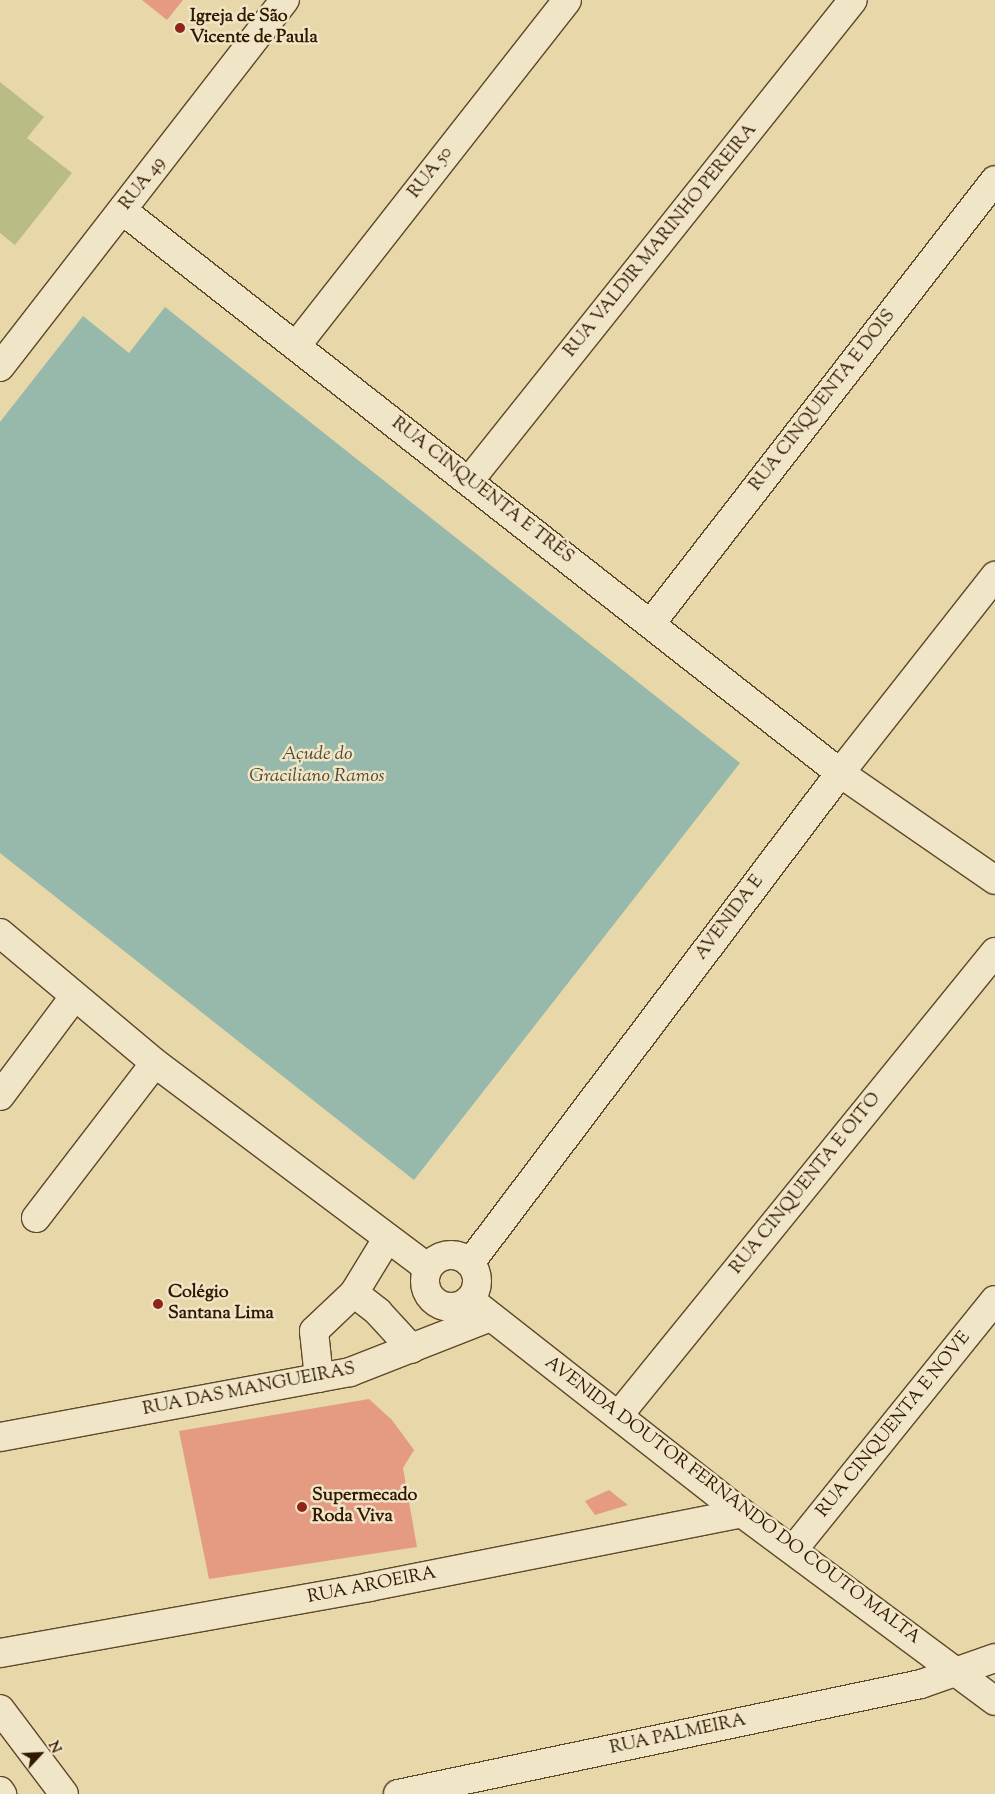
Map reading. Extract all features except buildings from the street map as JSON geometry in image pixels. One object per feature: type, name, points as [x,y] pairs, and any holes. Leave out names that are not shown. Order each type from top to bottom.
[{"type":"street","name":"RUA 49","points":[[3,357],[122,210],[285,0]]},
{"type":"street","name":"RUA 50","points":[[296,346],[567,0]]},
{"type":"street","name":"RUA VALDIR MARINHO PEREIRA","points":[[469,481],[853,0]]},
{"type":"street","name":"RUA CINQUENTA E DOIS","points":[[652,622],[995,180]]},
{"type":"street","name":"RUA CINQUENTA E TRÊS","points":[[122,210],[652,622],[840,773],[995,880]]},
{"type":"street","name":"AVENIDA E","points":[[470,1263],[840,773],[986,607],[995,576]]},
{"type":"street","points":[[0,933],[155,1063],[386,1239],[428,1268]]},
{"type":"street","name":"RUA CINQUENTA E OITO","points":[[618,1416],[995,952]]},
{"type":"street","points":[[0,1096],[74,997]]},
{"type":"street","points":[[36,1218],[155,1063]]},
{"type":"street","points":[[319,1378],[314,1331],[354,1294],[386,1239]]},
{"type":"street","points":[[456,1255],[470,1263],[477,1275],[476,1288],[470,1300],[456,1308],[441,1306],[430,1297],[424,1282],[428,1268],[440,1257],[456,1255]]},
{"type":"street","points":[[354,1294],[378,1312],[412,1349]]},
{"type":"street","name":"AVENIDA DOUTOR FERNANDO DO COUTO MALTA","points":[[470,1300],[742,1513],[995,1701]]},
{"type":"street","name":"RUA CINQUENTA E NOVE","points":[[793,1550],[995,1300]]},
{"type":"street","name":"RUA DAS MANGUEIRAS","points":[[0,1438],[350,1372],[490,1317]]},
{"type":"street","name":"RUA AROEIRA","points":[[0,1653],[368,1587],[742,1513]]},
{"type":"street","name":"RUA PALMEIRA","points":[[398,1794],[912,1686],[995,1658]]},
{"type":"street","points":[[0,1709],[64,1794]]},
{"type":"green space","points":[[0,82],[44,117],[27,138],[72,173],[15,245],[0,233]]},
{"type":"water","name":"Açude do Graciliano Ramos","points":[[165,307],[740,763],[414,1180],[0,853],[0,422],[83,316],[129,353]]},
{"type":"place","name":"Igreja de São Vicente de Paula","points":[[180,28]]},
{"type":"place","name":"Colégio Santana Lima","points":[[158,1304]]},
{"type":"place","name":"Supermecado Roda Viva","points":[[302,1507]]}]
